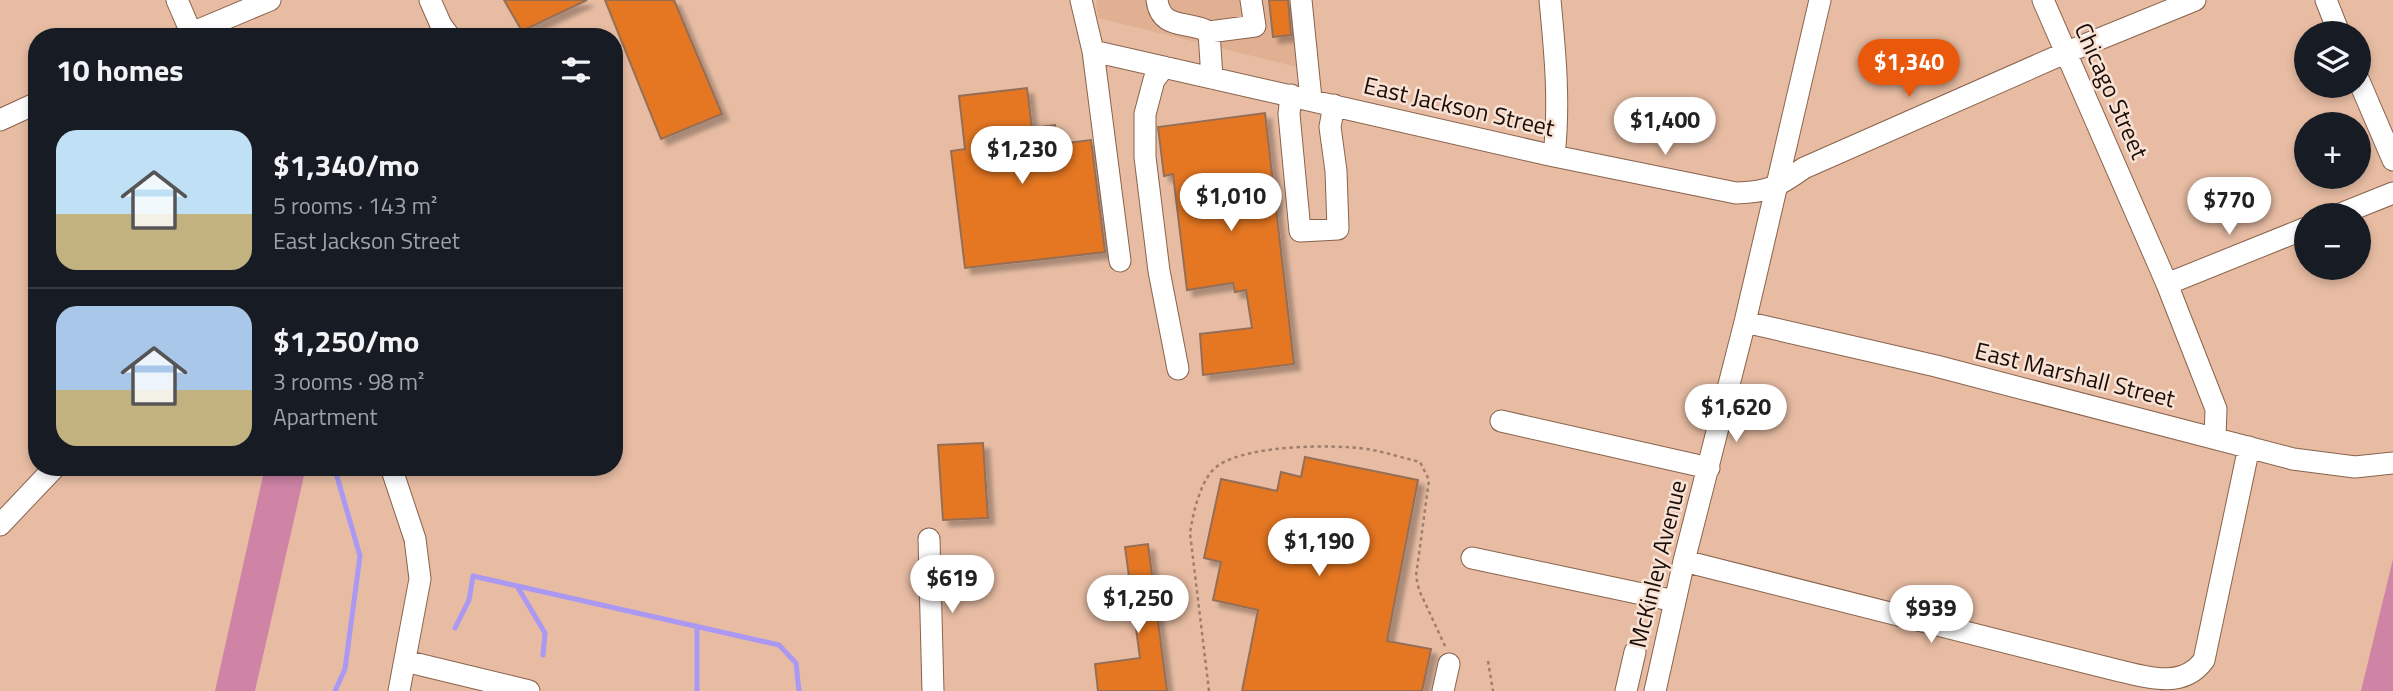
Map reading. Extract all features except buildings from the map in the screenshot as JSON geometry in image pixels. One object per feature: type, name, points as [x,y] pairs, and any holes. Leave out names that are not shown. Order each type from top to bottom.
[{"type":"street","points":[[177,0],[186,28]]},
{"type":"street","points":[[204,28],[270,0]]},
{"type":"street","points":[[430,0],[443,28]]},
{"type":"street","points":[[1081,0],[1093,51],[1120,261]]},
{"type":"street","points":[[1157,0],[1159,11],[1169,21],[1202,27],[1209,32],[1255,26],[1251,0]]},
{"type":"street","points":[[1301,0],[1301,97],[1289,114],[1300,230],[1338,229],[1331,127],[1334,105]]},
{"type":"street","points":[[1550,0],[1557,67],[1558,119],[1554,156]]},
{"type":"street","name":"McKinley Avenue","points":[[1655,691],[1820,0]]},
{"type":"street","name":"Chicago Street","points":[[2043,0],[2167,284],[2216,409],[2215,438]]},
{"type":"street","name":"East Jackson Street","points":[[1093,51],[1554,156],[1736,193],[1777,188],[1804,168],[2065,53],[2195,0]]},
{"type":"street","points":[[2326,0],[2334,21]]},
{"type":"street","points":[[1209,32],[1212,78]]},
{"type":"street","points":[[1164,67],[1154,80],[1145,114],[1145,157],[1159,271],[1178,369]]},
{"type":"street","points":[[2366,98],[2393,160]]},
{"type":"street","points":[[0,120],[28,107]]},
{"type":"street","points":[[2368,203],[2393,193]]},
{"type":"street","points":[[2167,284],[2294,233]]},
{"type":"street","name":"East Marshall Street","points":[[1745,322],[1936,366],[2293,459],[2355,467],[2393,463]]},
{"type":"street","points":[[1501,421],[1709,468]]},
{"type":"street","points":[[1684,561],[2112,669],[2161,680],[2180,679],[2199,667],[2204,660],[2249,447]]},
{"type":"street","points":[[0,525],[46,476]]},
{"type":"street","points":[[394,476],[415,539],[420,579],[403,674],[529,691]]},
{"type":"street","points":[[929,539],[933,691]]},
{"type":"street","points":[[1472,558],[1675,601]]},
{"type":"street","points":[[1626,691],[1635,652]]},
{"type":"street","points":[[1443,691],[1448,664]]},
{"type":"path","points":[[1209,691],[1190,533],[1194,511],[1204,484],[1217,465],[1246,454],[1281,447],[1367,449],[1420,462],[1429,480],[1416,576],[1429,615],[1444,642],[1448,664]]},
{"type":"path","points":[[1488,661],[1493,691]]},
{"type":"shaded area","points":[[1096,0],[1294,0],[1301,68],[1098,18]]},
{"type":"shaded area","points":[[263,476],[304,476],[255,691],[215,691]]},
{"type":"shaded area","points":[[2393,559],[2393,691],[2361,691]]},
{"type":"waterway","points":[[335,691],[345,669],[360,556],[337,476]]},
{"type":"waterway","points":[[455,628],[469,600],[473,576],[779,645],[796,663],[799,691]]},
{"type":"waterway","points":[[517,586],[545,633],[543,655]]},
{"type":"waterway","points":[[697,626],[697,691]]}]
